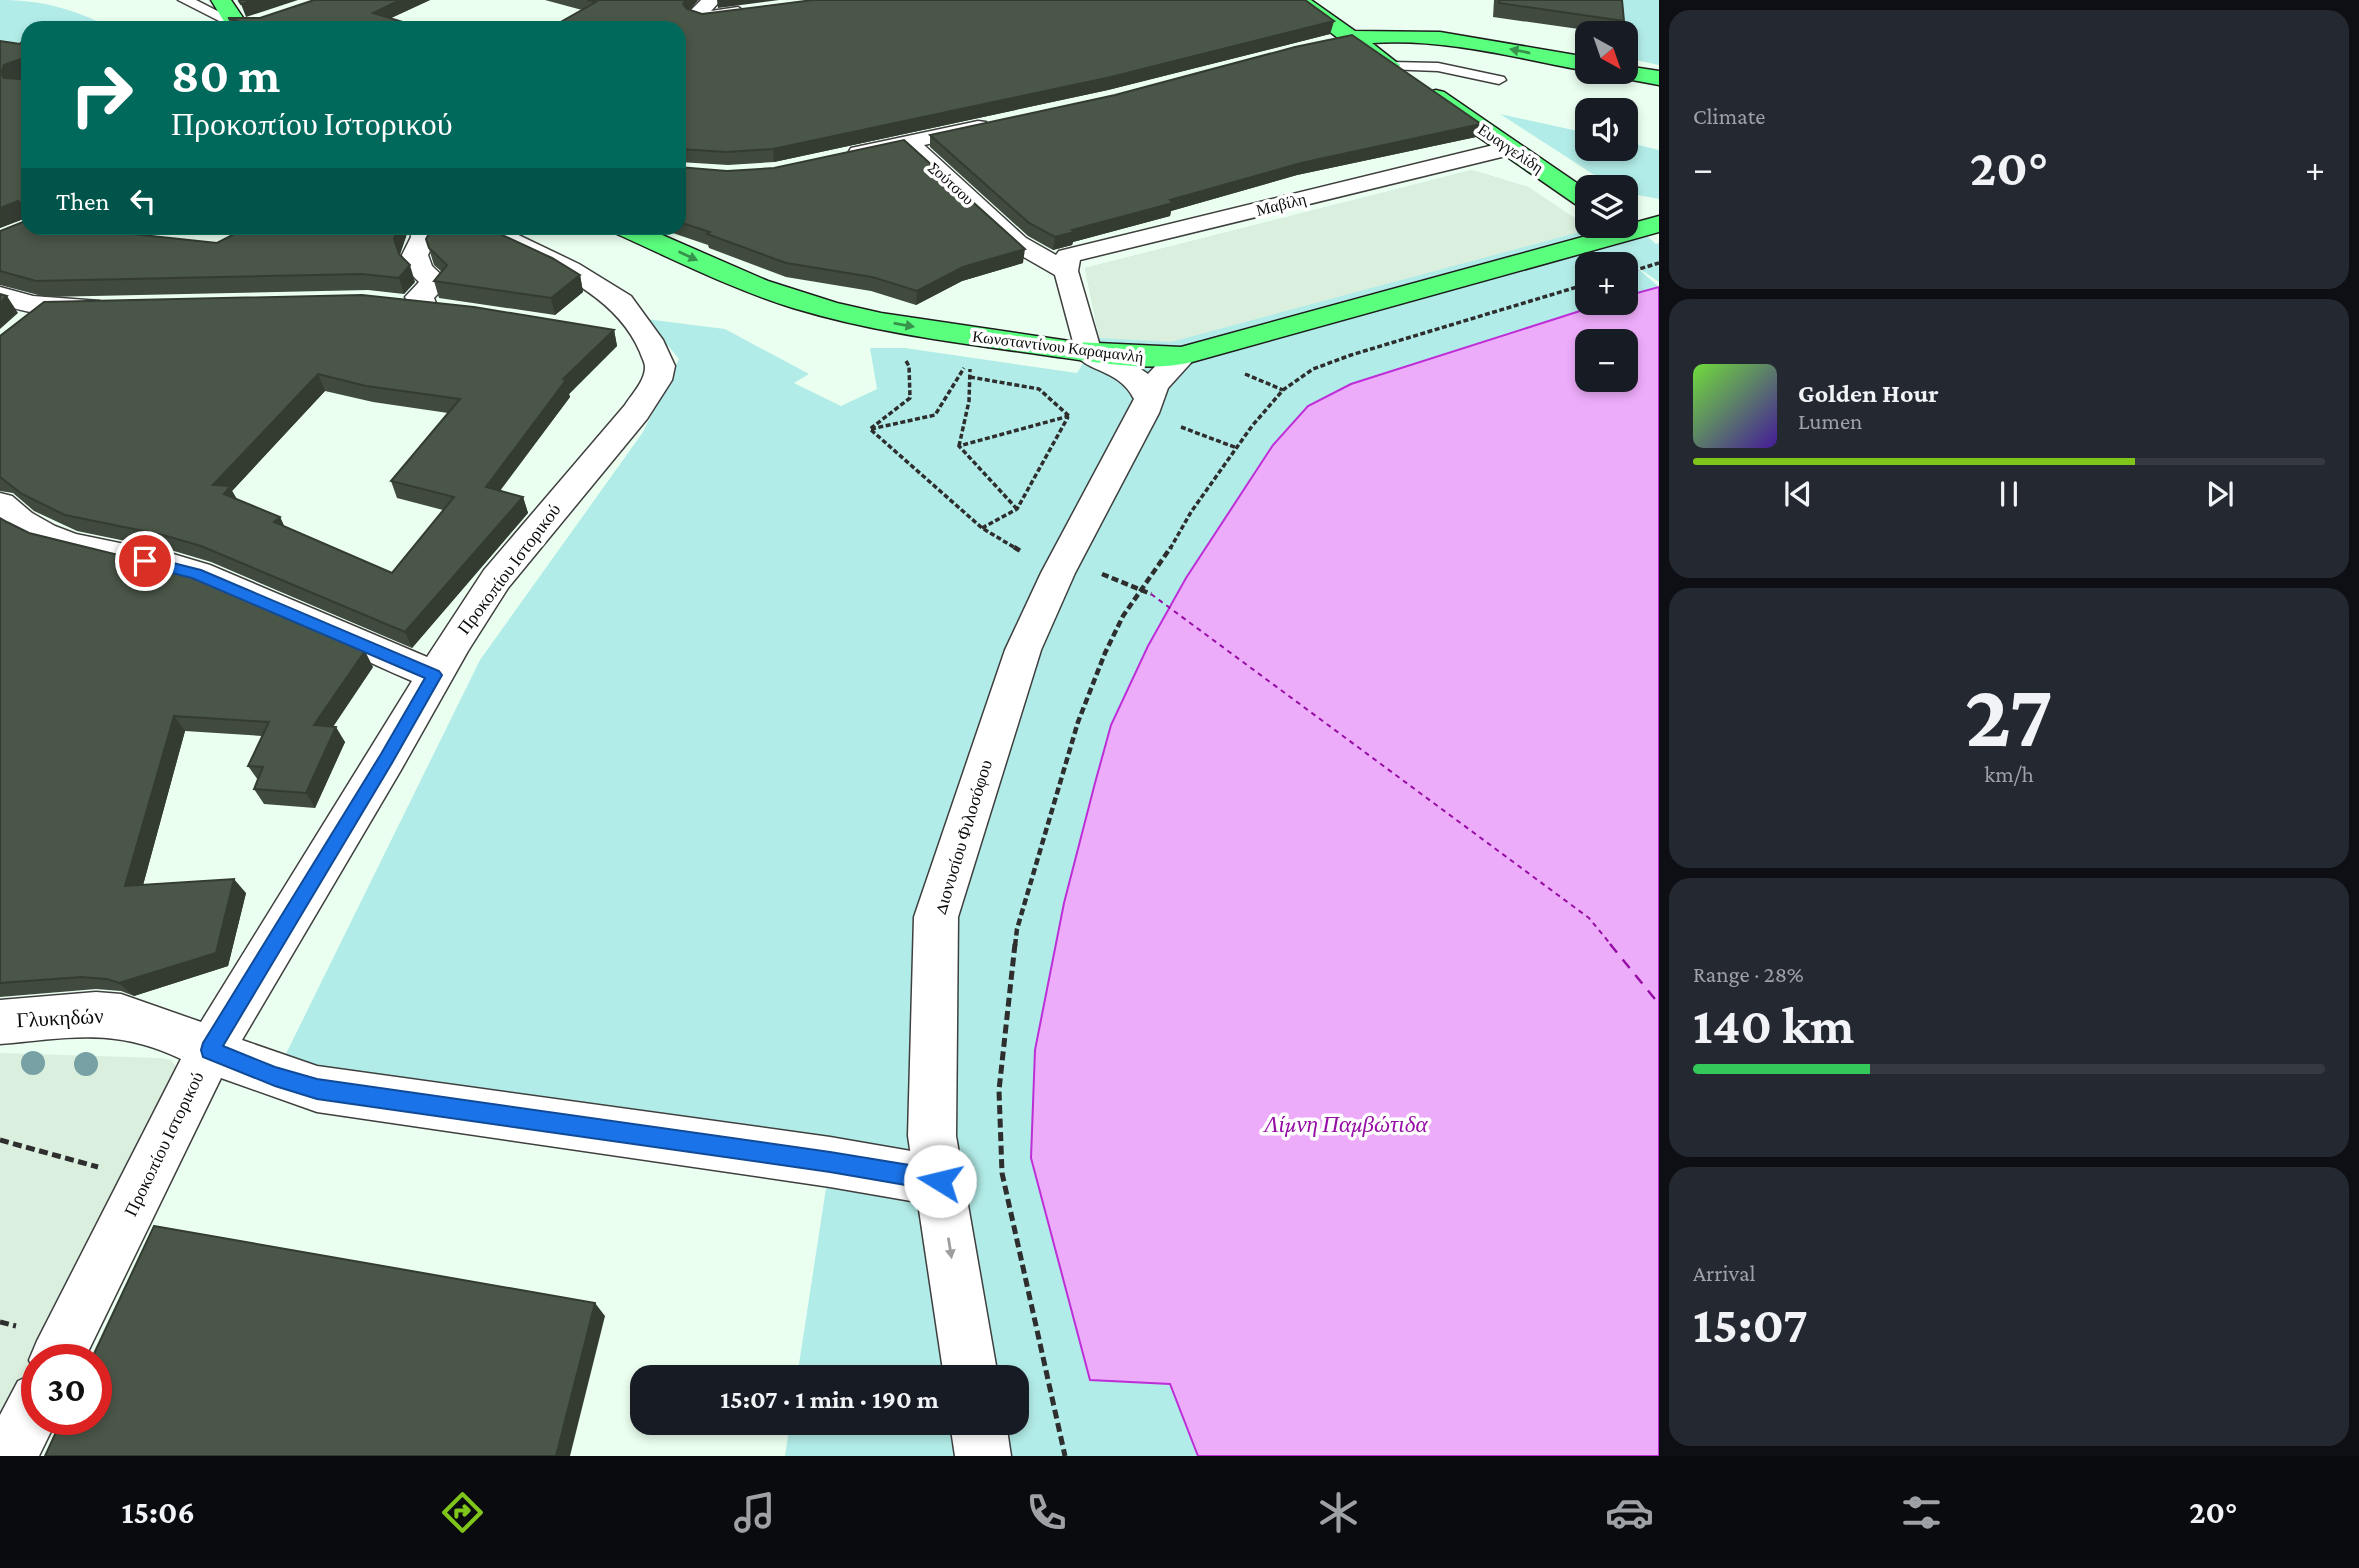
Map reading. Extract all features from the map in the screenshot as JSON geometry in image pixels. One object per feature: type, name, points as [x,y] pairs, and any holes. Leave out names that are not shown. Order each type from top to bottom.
[{"type":"main road","points":[[222,0],[241,21]]},
{"type":"main road","name":"Ευαγγελίδη","points":[[1297,0],[1575,193]]},
{"type":"main road","points":[[1351,38],[1431,37],[1476,42],[1575,62]]},
{"type":"main road","points":[[1638,74],[1659,78]]},
{"type":"main road","name":"Κωνσταντίνου Καραμανλή","points":[[1638,227],[1659,224]]},
{"type":"main road","name":"Κωνσταντίνου Καραμανλή","points":[[641,235],[789,298],[882,321],[1121,356],[1182,356],[1592,238]]},
{"type":"street","points":[[712,0],[696,15],[703,18],[752,12]]},
{"type":"street","points":[[1317,44],[1351,38]]},
{"type":"street","name":"Σούτσου","points":[[842,157],[1003,122]]},
{"type":"street","name":"Σούτσου","points":[[907,142],[1017,243],[1066,271]]},
{"type":"street","name":"Μαβίλη","points":[[1066,271],[1068,256],[1510,148]]},
{"type":"street","points":[[421,306],[419,296],[435,282],[420,269],[415,255],[425,235]]},
{"type":"street","name":"Προκοπίου Ιστορικού","points":[[65,1344],[210,1050],[387,759],[434,675],[496,579],[636,412],[652,389],[660,366],[632,338],[627,308],[618,299],[569,270],[499,235]]},
{"type":"street","points":[[1066,271],[1089,353],[1130,374],[1145,388],[1147,406]]},
{"type":"street","points":[[0,295],[46,309],[122,306]]},
{"type":"street","points":[[24,328],[46,309]]},
{"type":"street","name":"Διονυσίου Φιλοσόφου","points":[[969,1365],[932,1136],[936,917],[1023,650],[1062,566],[1162,374],[1182,356]]},
{"type":"street","points":[[2,509],[29,528],[69,543],[195,573],[434,675]]},
{"type":"street","name":"Γλυκηδών","points":[[0,1022],[96,1014],[121,1016],[150,1023],[265,1073],[317,1089],[830,1162],[940,1181]]},
{"type":"street","points":[[9,1456],[21,1432]]},
{"type":"street","points":[[980,1435],[983,1456]]},
{"type":"lane","points":[[185,0],[233,21]]},
{"type":"lane","points":[[1391,66],[1438,66],[1499,80]]},
{"type":"path","points":[[1638,269],[1659,263]]},
{"type":"path","points":[[1065,1456],[1002,1173],[999,1090],[1017,929],[1078,722],[1105,653],[1123,616],[1166,556],[1191,512],[1283,390],[1312,369],[1351,355],[1575,289]]},
{"type":"path","points":[[870,429],[910,398],[909,366],[882,321]]},
{"type":"path","points":[[870,429],[935,415],[971,358],[969,401],[959,446]]},
{"type":"path","points":[[970,377],[1039,388],[1069,416]]},
{"type":"path","points":[[1147,406],[1237,448]]},
{"type":"path","points":[[982,528],[1017,509],[1069,416]]},
{"type":"path","points":[[959,446],[1069,416]]},
{"type":"path","points":[[870,429],[982,528],[1062,566],[1151,594]]},
{"type":"path","points":[[959,446],[1017,509]]},
{"type":"path","points":[[0,1140],[145,1181]]},
{"type":"shaded area","points":[[0,0],[58,7],[96,21],[21,21],[21,45],[0,41]]},
{"type":"shaded area","points":[[1619,0],[1659,0],[1659,65],[1638,61],[1638,21],[1620,21]]},
{"type":"shaded area","points":[[1500,114],[1575,130],[1575,161],[1638,161],[1638,145],[1659,150],[1659,199],[1638,195],[1638,175],[1594,175]]},
{"type":"shaded area","points":[[1472,170],[1528,187],[1575,218],[1575,238],[1638,238],[1639,229],[1656,244],[1659,243],[1659,282],[1638,268],[1638,252],[1575,252],[1575,315],[1308,406],[1273,445],[1186,578],[1111,725],[1064,903],[1035,1050],[1031,1158],[1170,1383],[1198,1456],[785,1456],[788,1435],[1029,1435],[1029,1365],[799,1365],[830,1162],[275,1076],[480,660],[643,432],[679,359],[646,319],[725,329],[809,374],[794,383],[841,406],[877,389],[870,348],[905,348],[1077,373],[1099,338],[1085,268]]},
{"type":"shaded area","points":[[1472,170],[1528,187],[1575,218],[1575,233],[1171,342],[1099,338],[1085,268]]},
{"type":"shaded area","points":[[1638,269],[1659,287],[1638,293]]},
{"type":"shaded area","points":[[0,1053],[171,1060],[176,1067],[170,1090],[45,1344],[21,1344],[21,1401],[0,1448]]},
{"type":"water","name":"Λίμνη Παμβώτιδα","points":[[1659,287],[1659,1456],[1198,1456],[1170,1384],[1090,1380],[1031,1158],[1035,1050],[1064,903],[1095,783],[1111,725],[1148,646],[1186,578],[1273,445],[1308,406],[1351,384],[1575,313],[1575,315],[1638,315],[1638,293]]},
{"type":"building","points":[[314,0],[400,0],[373,13],[400,21],[237,21],[228,18],[260,18]]},
{"type":"building","points":[[587,0],[686,0],[683,4],[687,9],[702,14],[813,0],[1305,0],[1334,21],[1111,77],[773,149],[727,152],[686,149],[686,21],[562,21],[596,2]]},
{"type":"building","points":[[1499,0],[1622,0],[1624,21],[1499,3]]},
{"type":"building","points":[[1352,35],[1481,124],[1301,163],[1170,200],[1173,203],[1055,237],[1029,223],[930,135],[1115,95],[1295,47]]},
{"type":"building","points":[[0,41],[21,43],[21,59],[4,65],[1,73],[4,78],[21,79],[21,204],[18,201],[0,208]]},
{"type":"building","points":[[904,140],[1025,249],[963,267],[917,291],[872,277],[786,263],[686,224],[686,168],[727,171],[774,168]]},
{"type":"building","points":[[21,223],[21,235],[142,235],[217,243],[232,235],[395,235],[394,239],[399,254],[410,265],[399,278],[362,274],[36,281],[0,271],[0,231]]},
{"type":"building","points":[[428,235],[502,235],[552,258],[580,275],[551,298],[434,281],[447,265],[429,248],[426,239]]},
{"type":"building","points":[[0,294],[7,296],[0,303]]},
{"type":"building","points":[[362,295],[474,307],[614,330],[563,379],[566,380],[486,487],[523,497],[405,632],[201,546],[163,535],[65,515],[22,494],[0,477],[0,336],[44,302]],"holes":[[[318,374],[366,386],[460,399],[391,481],[454,497],[392,573],[274,522],[280,517],[224,494],[230,486],[213,485]]]},
{"type":"building","points":[[0,518],[29,533],[175,569],[262,604],[365,651],[314,725],[336,727],[306,793],[254,789],[263,767],[248,766],[269,722],[174,716],[125,886],[234,879],[216,953],[119,983],[81,977],[0,983]]},
{"type":"building","points":[[154,1226],[595,1303],[556,1456],[45,1456],[55,1435],[112,1435],[112,1344],[99,1344]]},
{"type":"ferry route","points":[[1151,594],[1589,918],[1612,946]]},
{"type":"ferry route","points":[[1610,944],[1659,1004]]},
{"type":"route","points":[[145,561],[195,573],[434,675],[387,759],[210,1050],[247,1066],[317,1089],[830,1162],[940,1181]]}]
